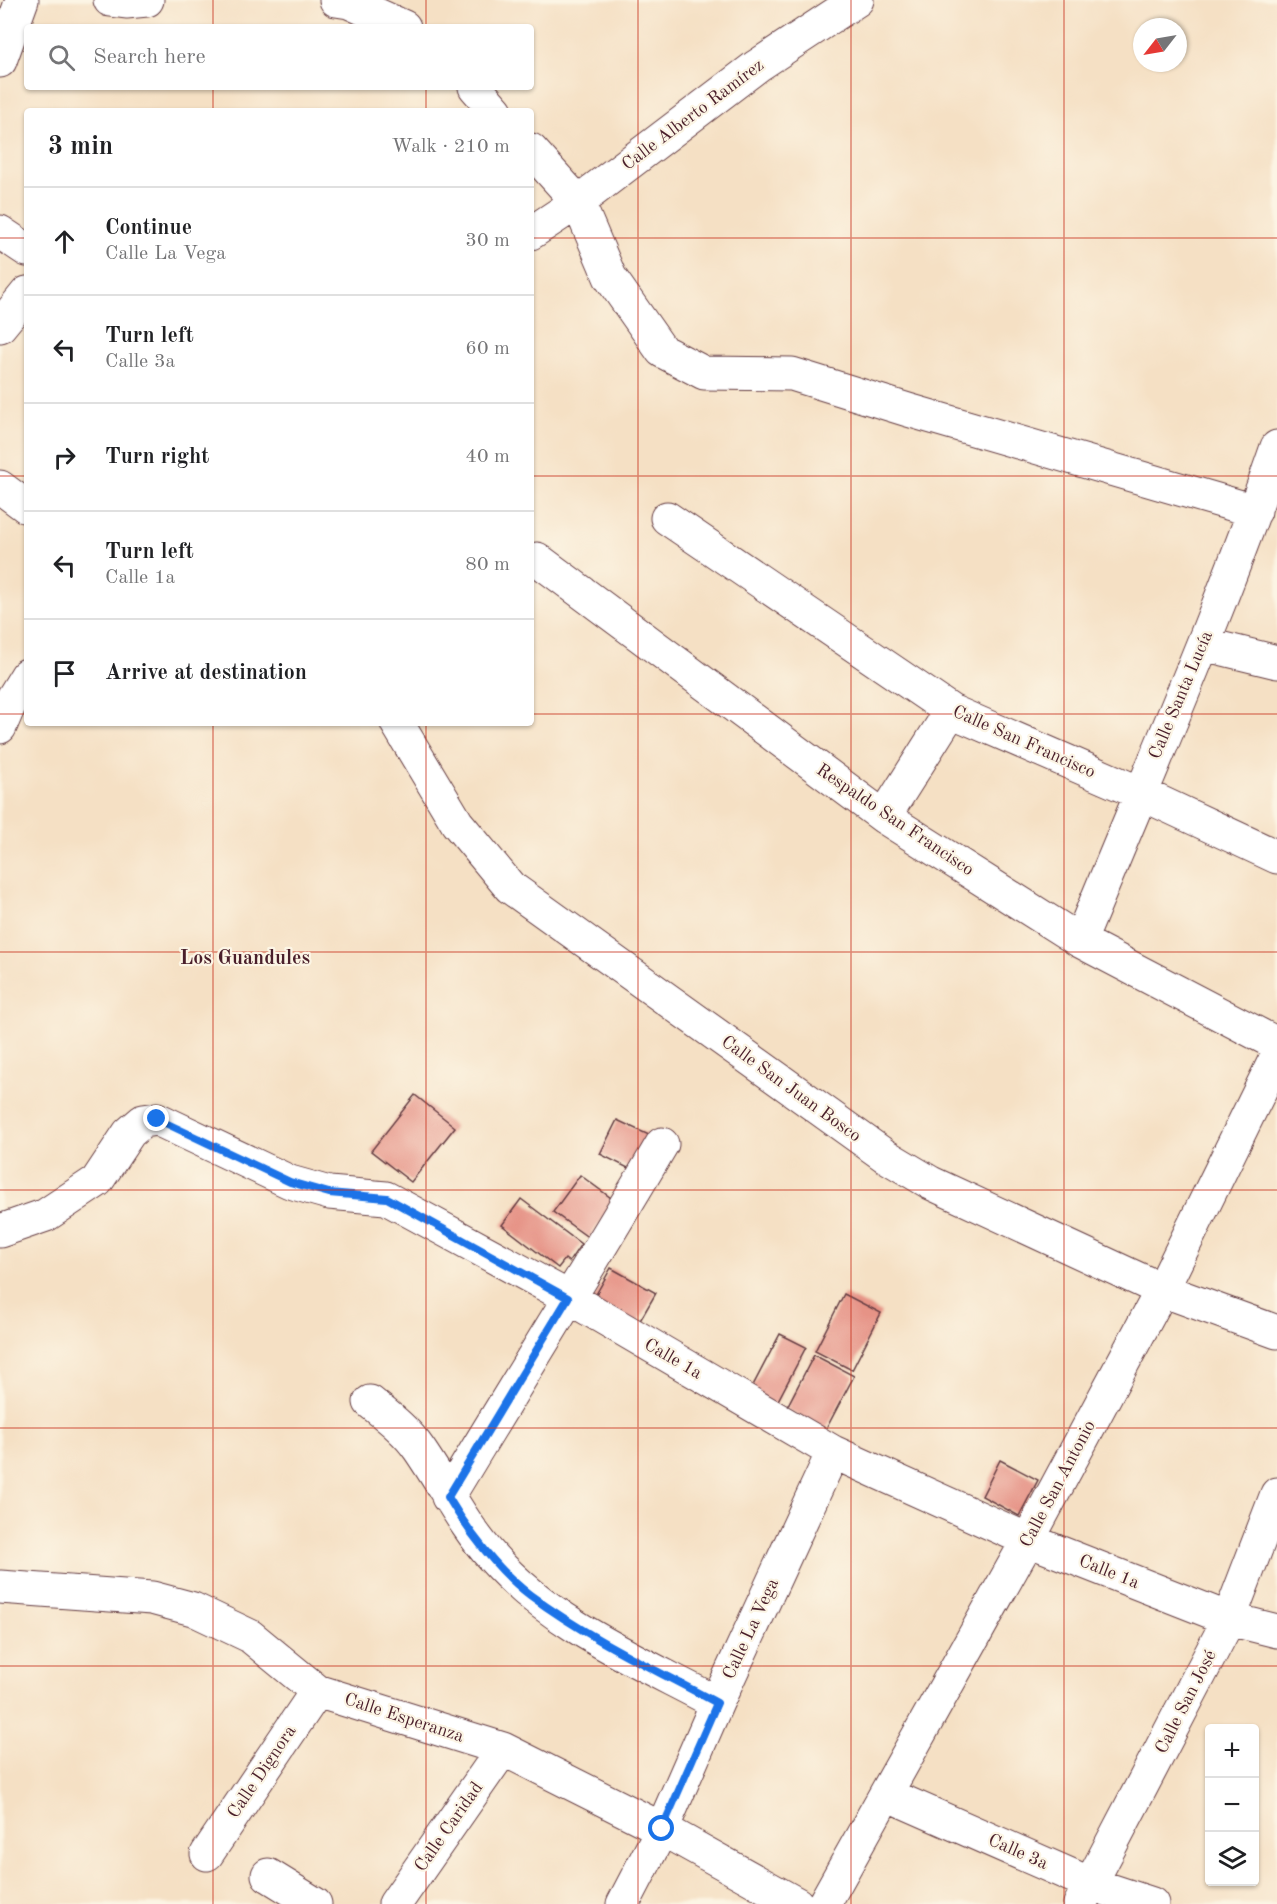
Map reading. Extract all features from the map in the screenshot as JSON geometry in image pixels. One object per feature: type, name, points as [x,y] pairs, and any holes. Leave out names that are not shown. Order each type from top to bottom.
[{"type":"street","points":[[0,62],[22,0]]},
{"type":"street","points":[[110,0],[126,2],[147,0]]},
{"type":"street","points":[[336,0],[350,2],[398,24]]},
{"type":"street","name":"Calle Alberto Ramírez","points":[[534,231],[578,202],[757,66],[857,0]]},
{"type":"street","points":[[478,90],[493,108]]},
{"type":"street","points":[[534,153],[578,202],[610,277],[662,351],[704,373],[792,374],[1255,511]]},
{"type":"street","points":[[0,232],[24,248]]},
{"type":"street","points":[[0,326],[24,297]]},
{"type":"street","name":"Calle Santa Lucía","points":[[1080,941],[1203,644],[1255,511],[1277,447]]},
{"type":"street","points":[[0,487],[24,505]]},
{"type":"street","name":"Calle San Francisco","points":[[667,518],[951,711],[1140,793],[1277,857]]},
{"type":"street","name":"Respaldo San Francisco","points":[[537,559],[884,817],[1080,941],[1277,1044]]},
{"type":"street","points":[[1203,644],[1277,662]]},
{"type":"street","points":[[884,817],[951,711]]},
{"type":"street","name":"Calle San Juan Bosco","points":[[399,726],[457,823],[510,887],[884,1155],[932,1183],[1162,1290],[1277,1332]]},
{"type":"street","name":"Calle San Antonio","points":[[824,1904],[1028,1540],[1162,1290],[1277,1056]]},
{"type":"street","name":"Calle 1a","points":[[0,1231],[46,1215],[97,1181],[129,1133],[142,1121],[157,1119],[290,1182],[329,1193],[387,1198],[568,1298],[833,1452],[1028,1540],[1229,1619],[1277,1631]]},
{"type":"street","points":[[448,1497],[568,1298],[613,1230],[662,1144]]},
{"type":"street","points":[[370,1402],[397,1424],[418,1448],[457,1512],[492,1558],[528,1594],[585,1632],[717,1703]]},
{"type":"street","name":"Calle La Vega","points":[[623,1904],[662,1829],[717,1703],[833,1452]]},
{"type":"street","name":"Calle San José","points":[[1086,1894],[1229,1619],[1277,1494]]},
{"type":"street","name":"Calle Esperanza","points":[[0,1587],[152,1598],[194,1609],[250,1636],[317,1691],[503,1749],[662,1829],[797,1904]]},
{"type":"street","name":"Calle Dignora","points":[[207,1854],[317,1691]]},
{"type":"street","name":"Calle Caridad","points":[[395,1904],[503,1749]]},
{"type":"street","name":"Calle 3a","points":[[886,1794],[1086,1894],[1152,1904]]},
{"type":"street","points":[[268,1875],[315,1904]]},
{"type":"building","points":[[415,1095],[455,1127],[411,1182],[371,1151]]},
{"type":"building","points":[[617,1120],[649,1135],[632,1170],[600,1154]]},
{"type":"building","points":[[580,1175],[615,1201],[589,1238],[553,1212]]},
{"type":"building","points":[[521,1199],[581,1244],[569,1262],[565,1259],[558,1268],[502,1225]]},
{"type":"building","points":[[611,1268],[656,1293],[634,1331],[590,1305]]},
{"type":"building","points":[[844,1294],[881,1313],[852,1370],[815,1351]]},
{"type":"building","points":[[780,1334],[806,1347],[773,1410],[747,1397]]},
{"type":"building","points":[[814,1355],[854,1376],[825,1431],[786,1409]]},
{"type":"building","points":[[1000,1460],[1038,1480],[1019,1516],[982,1496]]},
{"type":"district","name":"Los Guandules","points":[[245,959]]},
{"type":"route","points":[[157,1119],[290,1182],[329,1193],[387,1198],[568,1298],[448,1497],[492,1558],[528,1594],[585,1632],[717,1703],[662,1829]]}]
